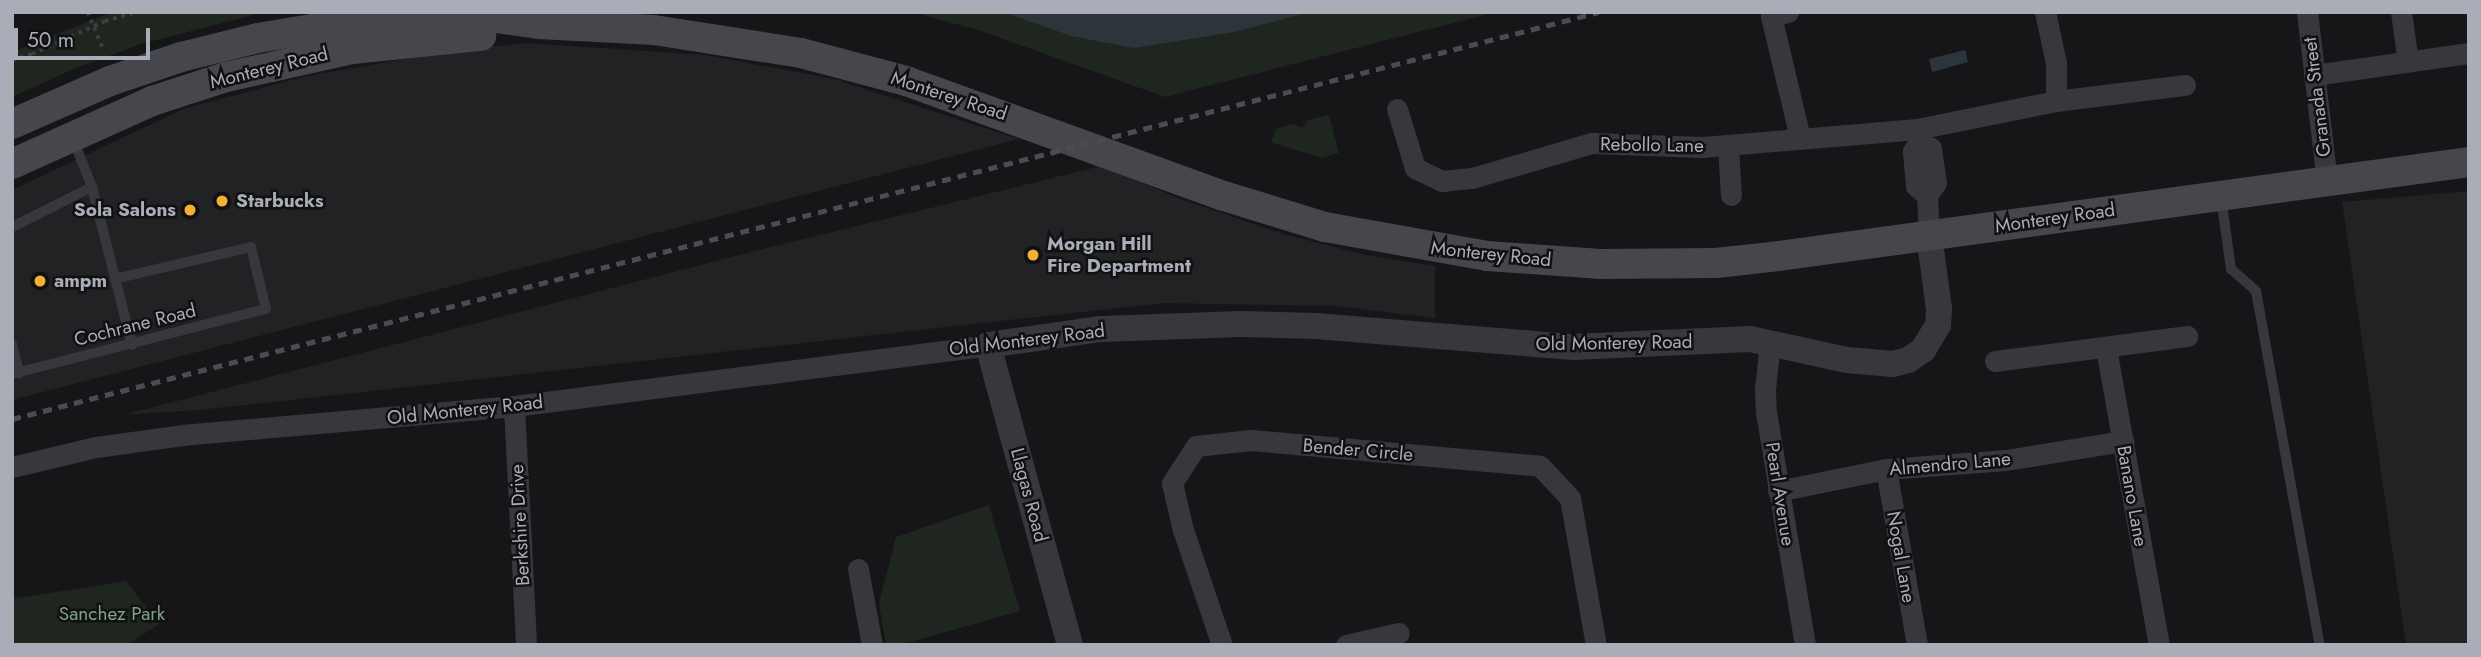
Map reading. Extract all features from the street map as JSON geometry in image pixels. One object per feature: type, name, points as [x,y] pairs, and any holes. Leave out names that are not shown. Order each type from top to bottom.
[{"type":"main road","name":"Monterey Road","points":[[12,124],[110,81],[219,47],[407,15],[489,17],[539,24],[654,30],[702,36],[856,66],[966,101],[1271,211],[1325,227],[1430,248],[1541,261],[1656,265],[1779,256],[2469,162]]},
{"type":"main road","name":"Monterey Road","points":[[12,164],[152,101],[262,67],[352,49],[489,35],[539,24]]},
{"type":"street","points":[[1788,12],[1771,16],[1800,138]]},
{"type":"street","points":[[2045,12],[2056,63],[2056,101]]},
{"type":"street","name":"Granada Street","points":[[2307,12],[2327,182]]},
{"type":"street","points":[[2401,12],[2408,62]]},
{"type":"street","points":[[2314,75],[2469,54]]},
{"type":"street","name":"Rebollo Lane","points":[[1397,109],[1415,168],[1442,181],[1472,178],[1592,143],[1728,145],[1800,138],[1918,135],[2056,101],[2185,85]]},
{"type":"street","points":[[1918,135],[1931,148],[1936,183],[1927,195],[1929,235]]},
{"type":"street","points":[[1728,145],[1731,195]]},
{"type":"street","name":"Old Monterey Road","points":[[12,467],[96,447],[182,435],[514,406],[1101,329],[1241,324],[1316,326],[1573,347],[1730,339],[1770,342],[1872,364],[1900,362],[1923,350],[1933,337],[1939,309],[1929,235]]},
{"type":"street","points":[[1995,361],[2187,336]]},
{"type":"street","name":"Pearl Avenue","points":[[1770,342],[1765,389],[1778,491],[1805,645]]},
{"type":"street","name":"Llagas Road","points":[[988,345],[1070,645]]},
{"type":"street","name":"Banano Lane","points":[[2106,348],[2159,645]]},
{"type":"street","name":"Berkshire Drive","points":[[514,406],[526,645]]},
{"type":"street","name":"Bender Circle","points":[[1222,645],[1183,530],[1172,483],[1196,446],[1251,440],[1539,466],[1570,498],[1596,645]]},
{"type":"street","name":"Almendro Lane","points":[[1778,491],[1886,469],[2006,460],[2123,441]]},
{"type":"street","name":"Nogal Lane","points":[[1886,469],[1917,645]]},
{"type":"street","points":[[858,569],[872,645]]},
{"type":"street","points":[[1346,645],[1399,633]]},
{"type":"lane","points":[[72,135],[92,187],[132,345]]},
{"type":"lane","points":[[12,227],[92,187]]},
{"type":"lane","points":[[2221,196],[2231,269],[2256,291],[2320,645]]},
{"type":"lane","name":"Cochrane Road","points":[[16,373],[267,309],[251,247],[115,279]]},
{"type":"lane","points":[[12,344],[16,373]]},
{"type":"path","points":[[88,12],[104,51]]},
{"type":"path","points":[[12,60],[94,28],[104,21],[137,12]]},
{"type":"shaded area","points":[[1003,12],[1310,12],[1234,32],[1134,48],[1071,36]]},
{"type":"shaded area","points":[[527,43],[706,55],[834,79],[1019,139],[12,400],[12,190],[183,109],[307,76],[444,52]]},
{"type":"shaded area","points":[[1965,50],[1968,62],[1932,72],[1929,59]]},
{"type":"shaded area","points":[[1101,166],[1183,200],[1280,233],[1366,255],[1435,266],[1435,318],[1335,306],[1163,303],[199,410],[123,415],[747,253]]},
{"type":"shaded area","points":[[2469,191],[2469,645],[2406,645],[2342,202]]},
{"type":"green space","points":[[113,12],[265,12],[141,44],[76,68],[12,97],[12,52]]},
{"type":"green space","points":[[912,12],[1496,12],[1165,97],[978,30]]},
{"type":"green space","points":[[1329,115],[1339,153],[1321,158],[1271,142],[1276,129],[1293,124],[1302,128],[1308,120]]},
{"type":"green space","points":[[989,505],[1020,611],[900,645],[886,645],[879,603],[896,537]]},
{"type":"green space","name":"Sanchez Park","points":[[126,581],[159,624],[127,645],[12,645],[12,599]]},
{"type":"railway","points":[[12,419],[1599,12]]},
{"type":"place","name":"Starbucks","points":[[222,201]]},
{"type":"place","name":"Sola Salons","points":[[190,210]]},
{"type":"place","name":"Morgan Hill Fire Department","points":[[1033,255]]},
{"type":"place","name":"ampm","points":[[40,281]]}]
